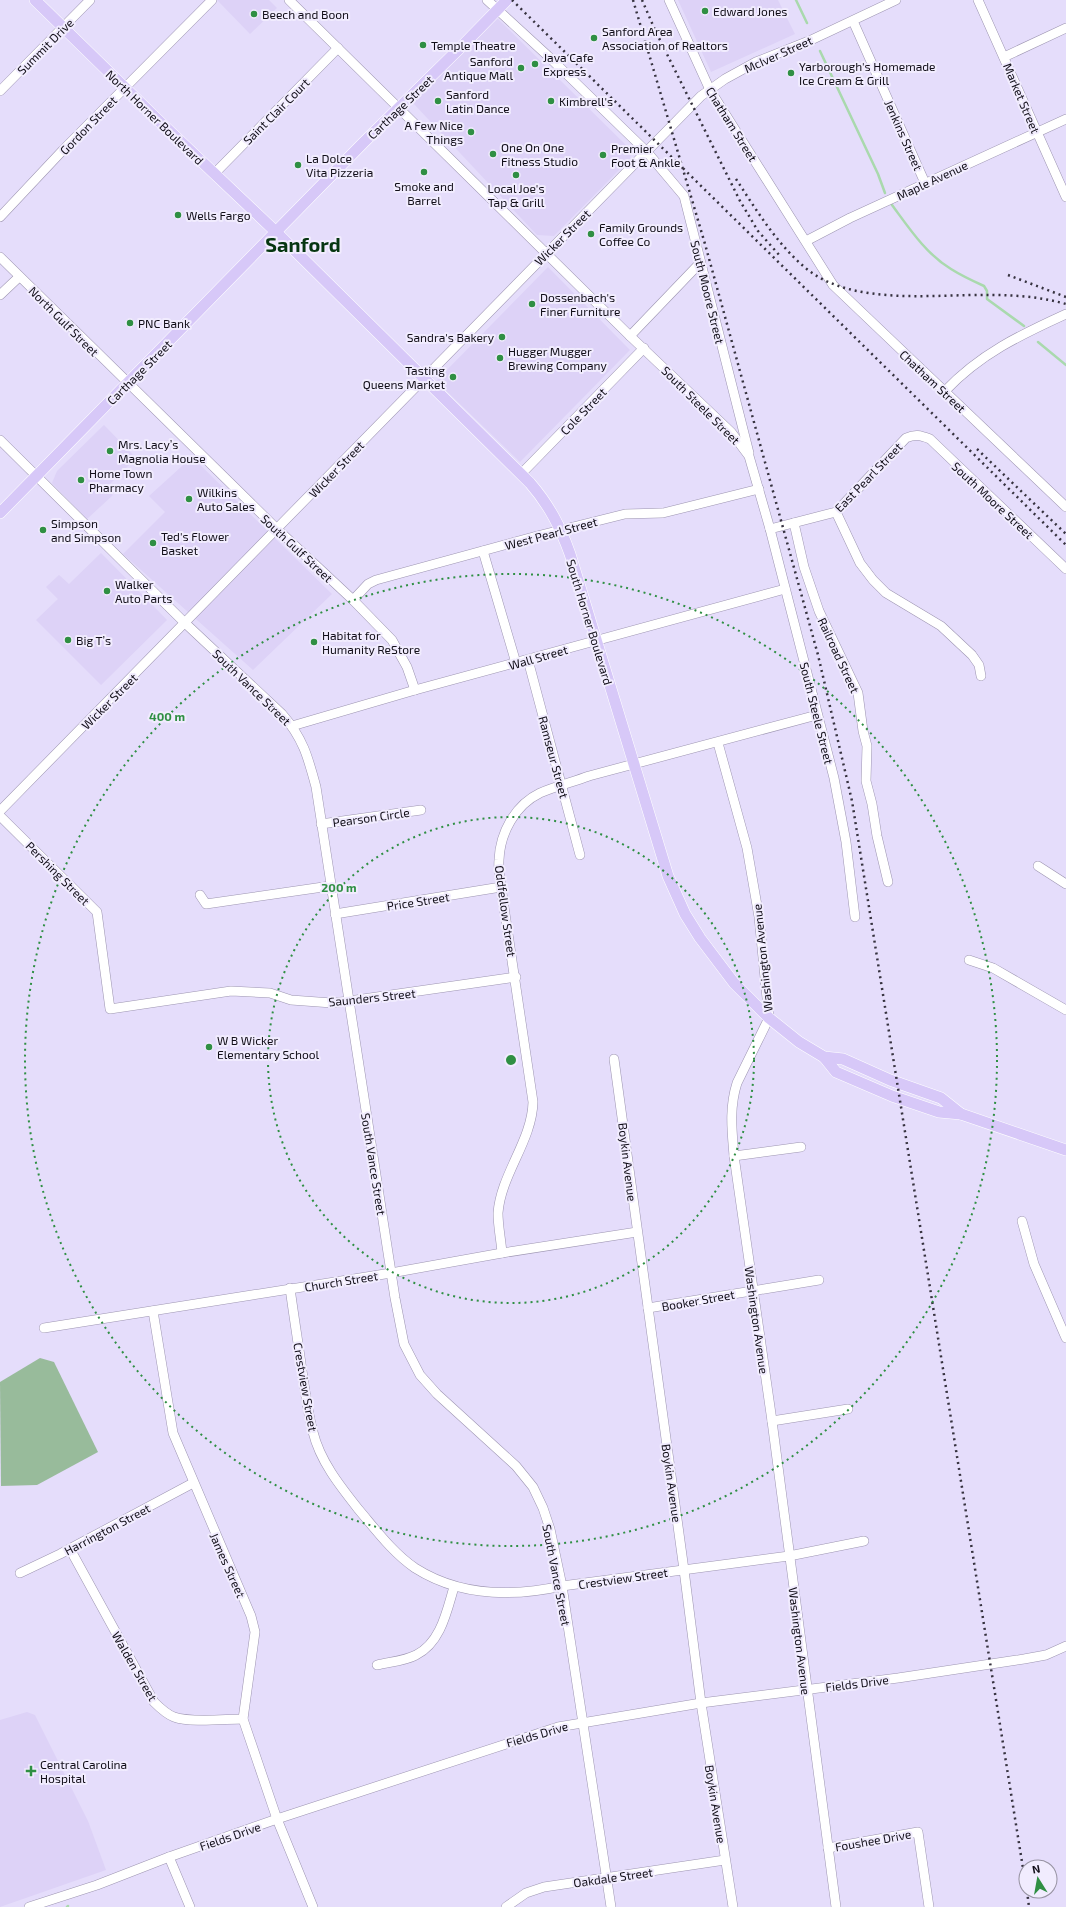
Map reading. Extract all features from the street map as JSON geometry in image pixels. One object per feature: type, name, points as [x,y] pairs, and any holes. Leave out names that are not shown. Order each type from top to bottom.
[{"type":"main road","name":"North Horner Boulevard","points":[[35,0],[124,88],[276,232]]},
{"type":"main road","name":"Carthage Street","points":[[0,513],[276,232],[507,0]]},
{"type":"main road","name":"South Horner Boulevard","points":[[276,232],[521,474],[544,499],[562,530],[660,853],[685,914],[719,966],[769,1018],[799,1042],[824,1057],[836,1072],[885,1093],[939,1112],[961,1114],[1066,1150]]},
{"type":"street","name":"Summit Drive","points":[[0,91],[90,0]]},
{"type":"street","name":"Gordon Street","points":[[0,217],[124,88],[212,0]]},
{"type":"street","name":"South Steele Street","points":[[289,0],[399,109],[464,170],[630,336],[731,432],[750,456],[834,778],[846,842],[855,916]]},
{"type":"street","name":"South Moore Street","points":[[487,0],[647,152],[684,196],[750,456]]},
{"type":"street","name":"Chatham Street","points":[[669,0],[710,90],[830,280],[847,300],[1066,507]]},
{"type":"street","name":"McIver Street","points":[[670,127],[701,96],[725,79],[756,62],[853,21],[896,0]]},
{"type":"street","name":"Market Street","points":[[978,0],[1066,197]]},
{"type":"street","name":"Jenkins Street","points":[[853,21],[926,183]]},
{"type":"street","points":[[1004,57],[1066,28]]},
{"type":"street","name":"Saint Clair Court","points":[[214,174],[338,48]]},
{"type":"street","name":"Maple Avenue","points":[[808,244],[850,218],[1066,119]]},
{"type":"street","name":"Wicker Street","points":[[0,811],[277,530],[670,127]]},
{"type":"street","name":"North Gulf Street","points":[[0,257],[19,278],[128,384]]},
{"type":"street","points":[[630,336],[700,263]]},
{"type":"street","points":[[0,295],[19,278]]},
{"type":"street","points":[[945,391],[963,372],[989,353],[1066,314]]},
{"type":"street","name":"Cole Street","points":[[521,474],[644,348]]},
{"type":"street","name":"South Gulf Street","points":[[128,384],[277,530],[353,600],[392,640],[407,667],[415,690]]},
{"type":"street","name":"East Pearl Street","points":[[770,529],[836,512],[906,438],[914,434],[918,435]]},
{"type":"street","name":"South Moore Street","points":[[918,435],[930,439],[1066,569]]},
{"type":"street","name":"South Vance Street","points":[[0,440],[185,623],[292,726],[306,752],[316,787],[330,886],[350,1001],[391,1273],[404,1344],[420,1375],[436,1394],[516,1466],[533,1487],[543,1508],[550,1529],[562,1586],[581,1722],[611,1907]]},
{"type":"street","name":"West Pearl Street","points":[[353,600],[368,584],[376,580],[625,514],[663,513],[759,489]]},
{"type":"street","points":[[836,512],[860,563],[873,580],[886,593],[940,626],[972,655],[979,665],[981,676]]},
{"type":"street","name":"Railroad Street","points":[[794,523],[804,567],[819,611],[858,693],[863,731],[867,746],[866,781],[888,882]]},
{"type":"street","points":[[483,551],[516,663]]},
{"type":"street","name":"Wall Street","points":[[292,726],[415,690],[785,589]]},
{"type":"street","name":"Ramseur Street","points":[[528,660],[580,855]]},
{"type":"street","name":"Oddfellow Street","points":[[502,1253],[498,1212],[507,1182],[533,1116],[532,1092],[498,860],[501,843],[512,817],[523,804],[539,794],[589,776],[718,743],[817,715]]},
{"type":"street","name":"Washington Avenue","points":[[718,743],[747,848],[759,917],[769,1018],[737,1083],[734,1093],[731,1114],[734,1156],[752,1291],[772,1421],[806,1689],[836,1907]]},
{"type":"street","name":"Pearson Circle","points":[[321,824],[421,810]]},
{"type":"street","name":"Pershing Street","points":[[0,816],[97,912],[110,1009]]},
{"type":"street","points":[[1038,866],[1066,884]]},
{"type":"street","points":[[200,895],[206,904],[330,886]]},
{"type":"street","name":"Price Street","points":[[335,914],[501,887]]},
{"type":"street","points":[[969,960],[993,968],[1066,1010]]},
{"type":"street","name":"Saunders Street","points":[[110,1009],[230,991],[270,993],[290,1000],[332,1003],[516,977]]},
{"type":"street","name":"Boykin Avenue","points":[[614,1059],[701,1703],[733,1907]]},
{"type":"street","points":[[734,1156],[801,1147]]},
{"type":"street","points":[[1022,1221],[1034,1264],[1066,1338]]},
{"type":"street","name":"Church Street","points":[[44,1328],[637,1232]]},
{"type":"street","name":"Booker Street","points":[[648,1308],[819,1280]]},
{"type":"street","name":"Crestview Street","points":[[290,1288],[313,1433],[327,1467],[385,1542],[414,1567],[438,1581],[454,1587],[506,1594],[536,1592],[562,1586],[789,1556],[864,1541]]},
{"type":"street","name":"James Street","points":[[153,1311],[173,1433],[193,1483],[251,1616],[256,1632],[243,1719],[277,1819],[313,1907]]},
{"type":"street","points":[[772,1421],[848,1409]]},
{"type":"street","name":"Harrington Street","points":[[20,1573],[70,1549],[193,1483]]},
{"type":"street","name":"Walden Street","points":[[70,1549],[154,1702],[175,1718],[189,1720],[243,1719]]},
{"type":"street","points":[[377,1665],[416,1655],[430,1644],[439,1632],[454,1587]]},
{"type":"street","name":"Fields Drive","points":[[29,1907],[97,1885],[277,1819],[558,1726],[701,1703],[898,1678],[1024,1659],[1046,1654],[1066,1646]]},
{"type":"street","name":"Foushee Drive","points":[[828,1848],[918,1832],[929,1907]]},
{"type":"street","points":[[170,1857],[190,1907]]},
{"type":"street","name":"Oakdale Street","points":[[506,1907],[526,1893],[544,1887],[725,1860]]},
{"type":"shaded area","name":"Beech and Boon","points":[[217,0],[269,0],[277,8],[250,34]]},
{"type":"shaded area","points":[[678,0],[778,0],[795,34],[711,72]]},
{"type":"shaded area","points":[[497,18],[631,150],[630,159],[554,236],[537,235],[413,103]]},
{"type":"shaded area","points":[[548,267],[630,350],[520,462],[436,381]]},
{"type":"shaded area","points":[[104,425],[136,458],[106,488],[113,495],[87,519],[52,483],[57,471]]},
{"type":"shaded area","points":[[192,457],[332,594],[253,670],[123,554],[165,512],[149,496]]},
{"type":"shaded area","points":[[101,553],[167,620],[101,685],[36,620],[58,599],[46,587],[59,575],[69,584]]},
{"type":"shaded area","name":"Central Carolina Hospital","points":[[27,1712],[35,1715],[88,1821],[106,1870],[0,1907],[0,1720]]},
{"type":"green space","points":[[40,1358],[54,1362],[98,1452],[37,1485],[1,1486],[0,1382]]},
{"type":"waterway","points":[[796,0],[807,23]]},
{"type":"waterway","points":[[820,51],[878,174],[885,193]]},
{"type":"waterway","points":[[892,205],[918,240],[934,256],[955,272],[984,286],[987,291],[987,299],[1024,326]]},
{"type":"waterway","points":[[1038,342],[1066,365]]},
{"type":"railway","points":[[512,0],[1066,545]]},
{"type":"railway","points":[[633,0],[705,244],[818,655],[852,801],[1022,1859]]},
{"type":"railway","points":[[642,0],[655,30],[740,201],[758,231],[780,256]]},
{"type":"railway","points":[[736,179],[769,228],[797,261],[808,270],[827,281],[848,289],[896,296],[1010,295],[1038,298],[1066,304]]},
{"type":"railway","points":[[1008,275],[1066,297]]},
{"type":"railway","points":[[977,449],[1066,534]]},
{"type":"railway","points":[[1028,1899],[1029,1907]]},
{"type":"place","name":"Edward Jones","points":[[705,11]]},
{"type":"place","name":"Beech and Boon","points":[[254,14]]},
{"type":"place","name":"Sanford Area Association of Realtors","points":[[594,38]]},
{"type":"place","name":"Temple Theatre","points":[[423,45]]},
{"type":"place","name":"Java Cafe Express","points":[[535,64]]},
{"type":"place","name":"Sanford Antique Mall","points":[[521,68]]},
{"type":"place","name":"Yarborough's Homemade Ice Cream & Grill","points":[[791,73]]},
{"type":"place","name":"Sanford Latin Dance","points":[[438,101]]},
{"type":"place","name":"Kimbrell's","points":[[551,101]]},
{"type":"place","name":"A Few Nice Things","points":[[471,132]]},
{"type":"place","name":"One On One Fitness Studio","points":[[493,154]]},
{"type":"place","name":"Premier Foot & Ankle","points":[[603,155]]},
{"type":"place","name":"La Dolce Vita Pizzeria","points":[[298,165]]},
{"type":"place","name":"Smoke and Barrel","points":[[424,172]]},
{"type":"place","name":"Local Joe's Tap & Grill","points":[[516,175]]},
{"type":"place","name":"Wells Fargo","points":[[178,215]]},
{"type":"place","name":"Family Grounds Coffee Co","points":[[591,234]]},
{"type":"place","name":"Dossenbach's Finer Furniture","points":[[532,304]]},
{"type":"place","name":"PNC Bank","points":[[130,323]]},
{"type":"place","name":"Sandra's Bakery","points":[[502,337]]},
{"type":"place","name":"Hugger Mugger Brewing Company","points":[[500,358]]},
{"type":"place","name":"Tasting Queens Market","points":[[453,377]]},
{"type":"place","name":"Mrs. Lacy’s Magnolia House","points":[[110,451]]},
{"type":"place","name":"Home Town Pharmacy","points":[[81,480]]},
{"type":"place","name":"Wilkins Auto Sales","points":[[189,499]]},
{"type":"place","name":"Simpson and Simpson","points":[[43,530]]},
{"type":"place","name":"Ted's Flower Basket","points":[[153,543]]},
{"type":"place","name":"Walker Auto Parts","points":[[107,591]]},
{"type":"place","name":"Big T’s","points":[[68,640]]},
{"type":"place","name":"Habitat for Humanity ReStore","points":[[314,642]]},
{"type":"place","name":"W B Wicker Elementary School","points":[[209,1047]]},
{"type":"place","name":"Central Carolina Hospital","points":[[31,1771]]},
{"type":"district","name":"Sanford","points":[[303,244]]}]
